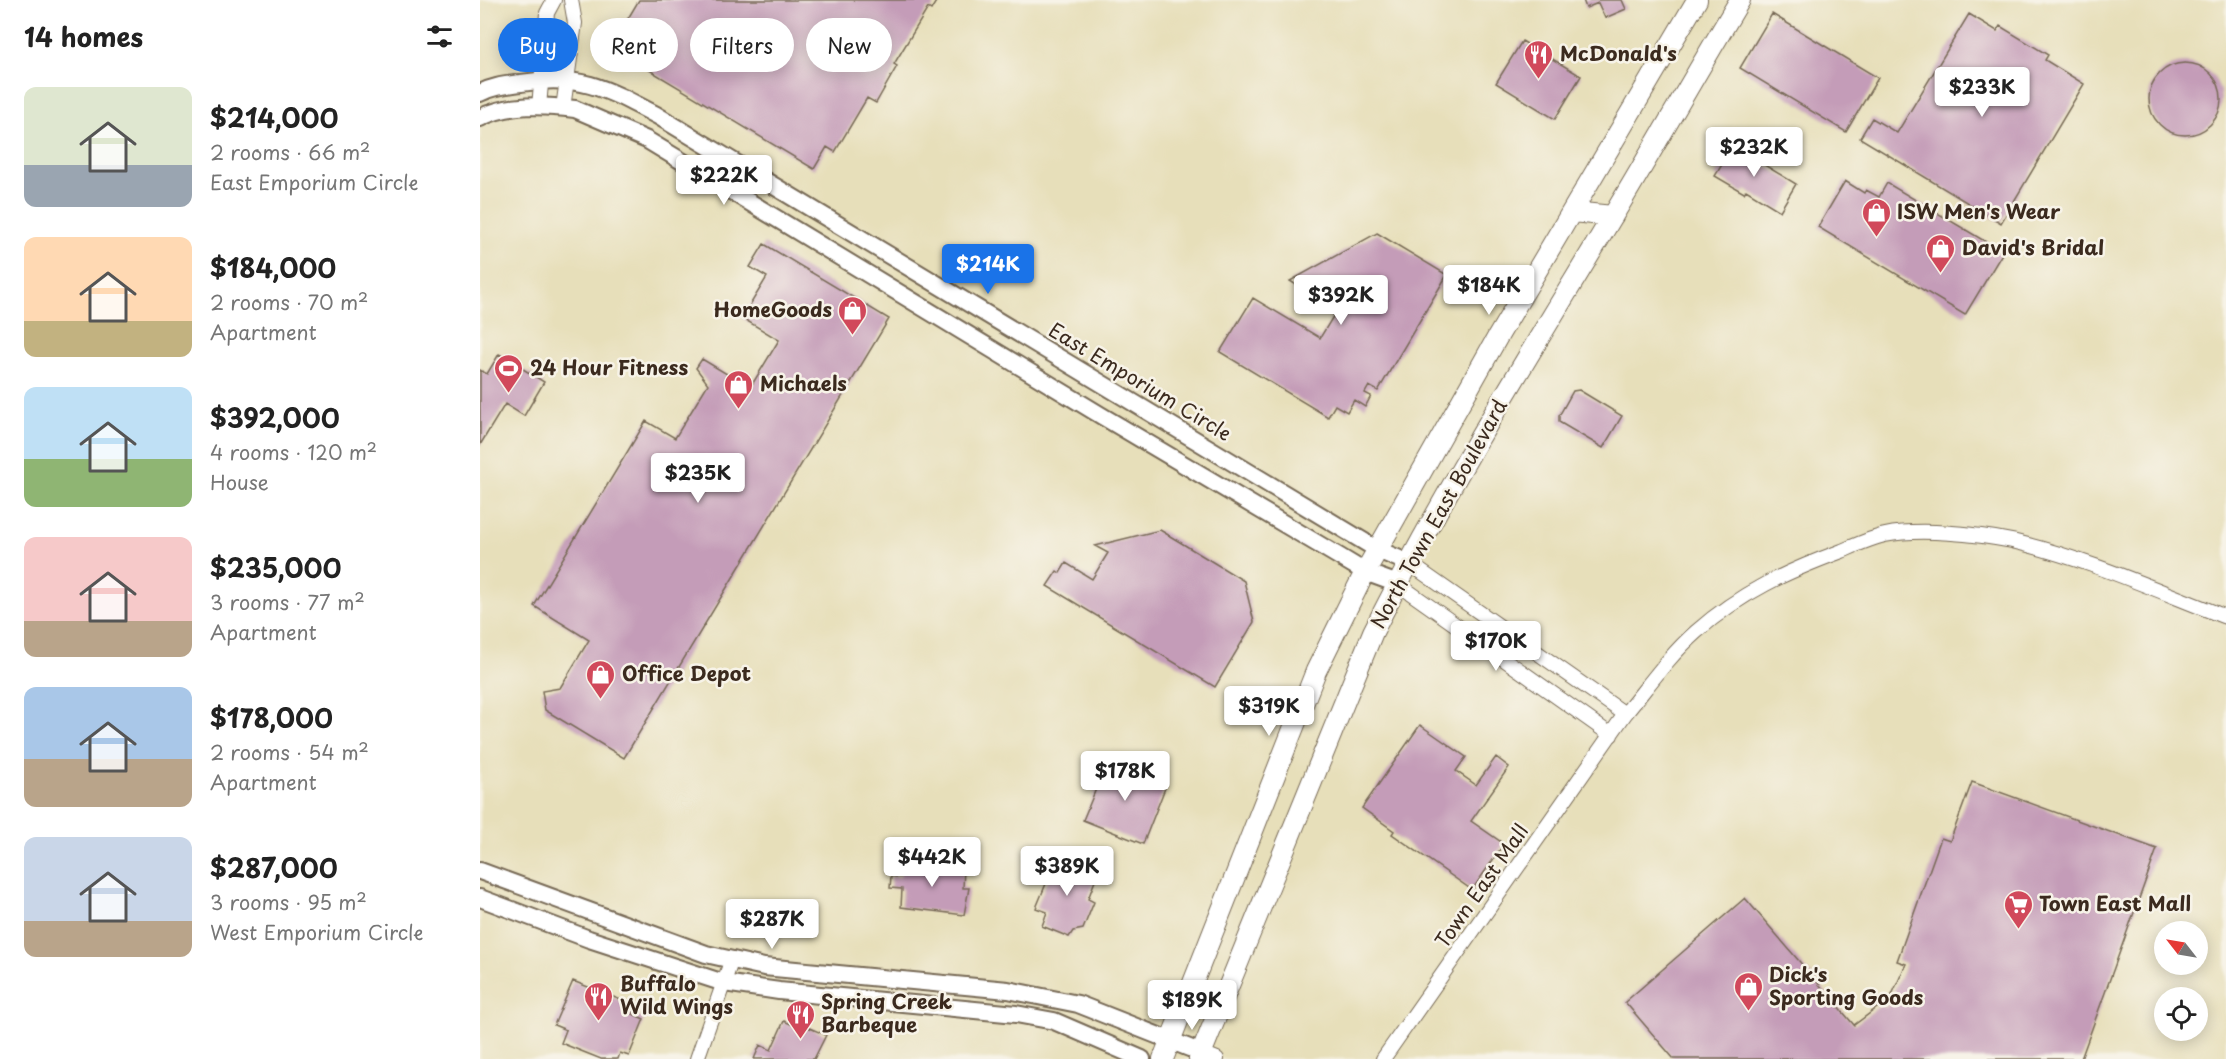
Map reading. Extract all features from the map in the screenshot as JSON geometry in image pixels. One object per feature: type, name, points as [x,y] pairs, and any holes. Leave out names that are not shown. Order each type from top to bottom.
[{"type":"main road","name":"North Town East Boulevard","points":[[1162,1059],[1316,671],[1365,572],[1584,190],[1697,0]]},
{"type":"main road","name":"North Town East Boulevard","points":[[1206,1057],[1373,632],[1409,563],[1527,357],[1740,0]]},
{"type":"main road","points":[[1584,190],[1613,216]]},
{"type":"main road","points":[[1572,212],[1613,216]]},
{"type":"street","points":[[539,107],[547,13],[554,0]]},
{"type":"street","points":[[563,108],[575,23],[571,0]]},
{"type":"street","name":"East Emporium Circle","points":[[480,93],[489,88],[543,80],[568,80],[606,88],[658,116],[1377,550],[1409,563]]},
{"type":"street","points":[[480,118],[515,106],[563,108],[575,110],[647,140],[1102,416],[1365,572],[1398,584],[1611,735]]},
{"type":"street","points":[[737,195],[751,172]]},
{"type":"street","points":[[939,317],[953,294]]},
{"type":"street","points":[[1102,416],[1116,393]]},
{"type":"street","name":"Town East Mall","points":[[1383,1059],[1625,714],[1681,646],[1727,608],[1788,571],[1884,535],[1918,532],[1957,534],[2010,541],[2071,559],[2226,618]]},
{"type":"street","points":[[1409,563],[1625,714]]},
{"type":"street","points":[[480,871],[706,954],[764,967],[1008,990],[1048,997],[1078,1004],[1206,1057]]},
{"type":"street","points":[[514,911],[523,886]]},
{"type":"street","points":[[480,898],[589,939],[724,983],[779,991],[1016,1014],[1054,1021],[1142,1059]]},
{"type":"street","points":[[697,1059],[732,959]]},
{"type":"street","points":[[916,1004],[918,981]]},
{"type":"building","points":[[639,0],[937,0],[931,10],[928,8],[894,64],[897,66],[876,103],[867,98],[835,152],[827,147],[814,169],[653,72],[678,72],[678,18],[628,18]]},
{"type":"building","points":[[1583,0],[1622,0],[1626,9],[1605,18],[1598,3],[1586,8]]},
{"type":"building","points":[[1772,14],[1878,78],[1846,132],[1740,68]]},
{"type":"building","points":[[1969,14],[1997,31],[2000,26],[2048,55],[2045,60],[2084,84],[2001,223],[1860,138],[1872,118],[1897,133]]},
{"type":"building","name":"McDonald's","points":[[1522,41],[1581,76],[1555,119],[1496,83]]},
{"type":"building","points":[[2185,63],[2205,69],[2215,79],[2221,99],[2215,119],[2205,129],[2185,135],[2165,129],[2155,119],[2149,99],[2155,79],[2165,69]]},
{"type":"building","points":[[1733,146],[1796,184],[1780,211],[1746,190],[1744,193],[1715,176],[1723,163],[1718,160],[1725,148],[1730,152]]},
{"type":"building","points":[[1845,181],[1864,193],[1866,190],[1879,197],[1887,183],[2003,252],[1965,315],[1818,227]]},
{"type":"building","points":[[1377,233],[1447,275],[1378,391],[1369,386],[1365,393],[1371,396],[1365,407],[1354,400],[1347,412],[1335,405],[1328,417],[1220,352],[1253,298],[1320,338],[1337,310],[1290,281]]},
{"type":"building","points":[[764,244],[889,319],[624,758],[545,710],[542,691],[560,688],[589,640],[534,606],[646,421],[675,438],[708,384],[696,368],[702,359],[750,388],[779,340],[742,318],[767,277],[750,267]]},
{"type":"building","name":"24 Hour Fitness","points":[[499,354],[544,382],[524,416],[505,404],[480,445],[480,370],[487,374]]},
{"type":"building","points":[[1579,390],[1622,416],[1603,448],[1559,422],[1559,416],[1573,391]]},
{"type":"building","points":[[1160,530],[1244,581],[1254,622],[1215,687],[1047,586],[1057,571],[1060,573],[1066,563],[1092,579],[1108,553],[1095,546]]},
{"type":"building","points":[[1420,725],[1466,757],[1456,771],[1476,785],[1496,757],[1509,767],[1471,821],[1504,844],[1472,890],[1392,834],[1394,831],[1362,808]]},
{"type":"building","points":[[1108,760],[1167,783],[1143,844],[1083,820]]},
{"type":"building","name":"Town East Mall","points":[[1972,782],[2157,849],[2081,1059],[1674,1059],[1625,1002],[1745,898],[1854,1025],[1881,1005],[1886,1008],[1906,964],[1897,961],[1941,838],[1950,841]]},
{"type":"building","points":[[1057,857],[1098,873],[1088,899],[1094,902],[1083,929],[1073,931],[1069,937],[1042,926],[1047,912],[1036,908]]},
{"type":"building","points":[[902,862],[964,869],[963,888],[969,888],[964,915],[901,907],[902,889],[890,888],[891,876],[900,877]]},
{"type":"building","name":"Buffalo Wild Wings","points":[[573,981],[636,1006],[633,1014],[644,1019],[629,1056],[620,1053],[618,1059],[601,1059],[561,1043],[566,1030],[554,1025]]},
{"type":"building","name":"Spring Creek Barbeque","points":[[784,1021],[795,1026],[796,1022],[826,1035],[814,1059],[754,1059],[760,1045],[771,1050]]},
{"type":"place","name":"McDonald's","points":[[1539,80]]},
{"type":"place","name":"ISW Men's Wear","points":[[1876,238]]},
{"type":"place","name":"David's Bridal","points":[[1941,274]]},
{"type":"place","name":"HomeGoods","points":[[853,336]]},
{"type":"place","name":"24 Hour Fitness","points":[[509,394]]},
{"type":"place","name":"Michaels","points":[[739,410]]},
{"type":"place","name":"Office Depot","points":[[601,700]]},
{"type":"place","name":"Town East Mall","points":[[2018,930]]},
{"type":"place","name":"Dick's Sporting Goods","points":[[1748,1012]]},
{"type":"place","name":"Buffalo Wild Wings","points":[[599,1022]]},
{"type":"place","name":"Spring Creek Barbeque","points":[[800,1040]]}]
